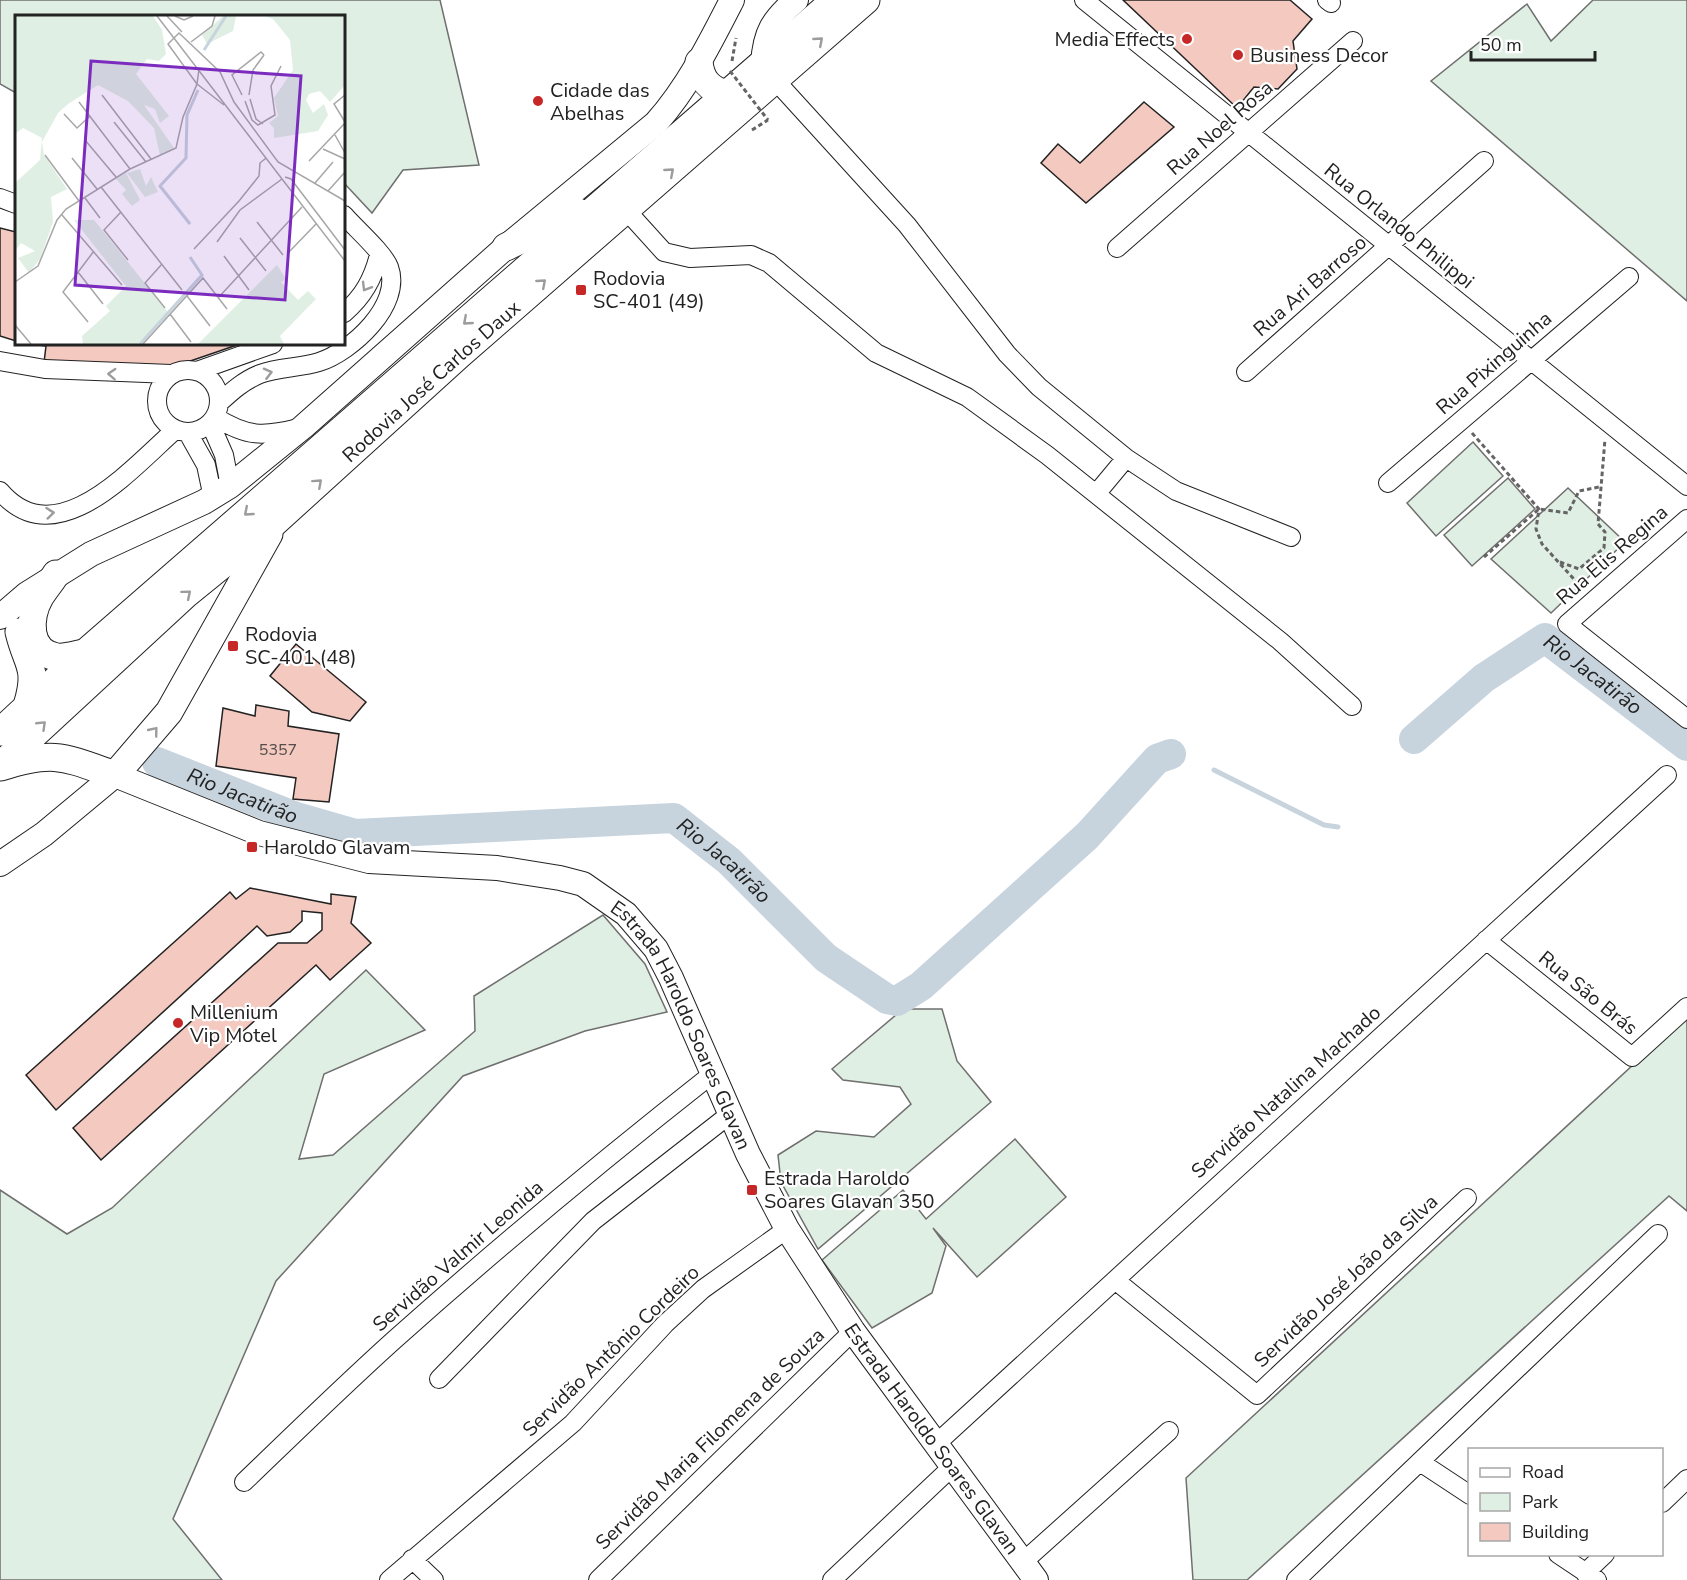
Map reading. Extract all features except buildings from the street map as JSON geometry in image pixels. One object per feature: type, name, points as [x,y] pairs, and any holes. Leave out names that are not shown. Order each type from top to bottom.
[{"type":"highway","name":"Rodovia José Carlos Daux","points":[[0,766],[185,595],[275,522],[459,355],[616,205],[728,83],[769,72],[835,0]]},
{"type":"highway","name":"Rodovia José Carlos Daux","points":[[0,732],[85,653],[616,205],[769,72],[866,0]]},
{"type":"highway","points":[[699,62],[700,72],[709,87],[728,83]]},
{"type":"highway","points":[[506,247],[616,205]]},
{"type":"highway","points":[[0,766],[34,757],[55,756],[115,775],[169,712],[275,522]]},
{"type":"highway","points":[[56,574],[39,598],[33,614],[34,639],[38,646],[57,657],[85,653]]},
{"type":"highway","points":[[27,594],[17,615],[17,625],[29,655],[33,687],[27,706]]},
{"type":"highway","points":[[0,637],[17,644],[29,655]]},
{"type":"main road","points":[[0,617],[56,574],[119,540],[221,492],[303,427],[506,247],[656,123],[672,105],[699,62],[732,0]]},
{"type":"main road","points":[[769,72],[764,45],[777,16],[796,0]]},
{"type":"main road","points":[[77,808],[83,786],[84,764]]},
{"type":"main road","points":[[0,864],[77,808],[115,775]]},
{"type":"main road","name":"Estrada Haroldo Soares Glavan","points":[[115,775],[259,833],[369,861],[497,868],[583,884],[626,914],[656,949],[671,978],[729,1114],[787,1229],[853,1330],[1029,1571]]},
{"type":"street","name":"Rua Orlando Philippi","points":[[1084,0],[1687,486]]},
{"type":"street","name":"Rua Noel Rosa","points":[[1117,248],[1353,41]]},
{"type":"street","points":[[769,72],[907,225],[1006,354],[1039,387],[1126,458],[1176,491],[1291,537]]},
{"type":"street","name":"Rua Ari Barroso","points":[[1246,372],[1484,160]]},
{"type":"street","points":[[0,198],[15,204]]},
{"type":"street","points":[[616,205],[664,252],[690,258],[752,255],[769,263],[876,353],[966,396],[1096,494],[1288,648],[1352,706]]},
{"type":"street","points":[[0,491],[12,505],[27,512],[47,514],[78,508],[97,499],[182,431],[214,415],[243,381],[263,372],[322,362],[353,344],[368,329],[390,291],[388,265],[345,216]]},
{"type":"street","points":[[345,312],[369,285],[379,255]]},
{"type":"street","name":"Rua Pixinguinha","points":[[1388,483],[1629,277]]},
{"type":"street","points":[[197,371],[270,345]]},
{"type":"street","points":[[0,361],[45,369],[171,375],[188,369],[197,371],[211,380],[219,394],[214,415],[221,447],[221,492]]},
{"type":"street","points":[[171,375],[161,385],[156,400],[163,421],[182,431],[206,465],[221,492]]},
{"type":"street","points":[[214,415],[240,431],[269,435],[303,427]]},
{"type":"street","points":[[1096,494],[1126,458]]},
{"type":"street","name":"Rua Elis Regina","points":[[1687,519],[1567,624],[1687,719]]},
{"type":"street","name":"Servidão Natalina Machado","points":[[937,1443],[1667,775]]},
{"type":"street","name":"Rua São Brás","points":[[1486,940],[1632,1057],[1687,1007]]},
{"type":"street","name":"Servidão Valmir Leonida","points":[[244,1482],[392,1342],[614,1152],[711,1075]]},
{"type":"street","points":[[439,1379],[593,1221],[729,1114]]},
{"type":"street","name":"Servidão José João da Silva","points":[[1115,1280],[1257,1395],[1467,1198]]},
{"type":"street","name":"Servidão Antônio Cordeiro","points":[[389,1580],[412,1558],[573,1423],[665,1324],[702,1290],[787,1229]]},
{"type":"street","points":[[1296,1580],[1658,1234]]},
{"type":"street","name":"Servidão Maria Filomena de Souza","points":[[598,1580],[853,1330]]},
{"type":"street","points":[[1029,1571],[1169,1431]]},
{"type":"street","points":[[1420,1462],[1468,1494]]},
{"type":"street","points":[[832,1580],[953,1466]]},
{"type":"street","points":[[1663,1502],[1687,1479]]},
{"type":"street","points":[[1561,1556],[1591,1576],[1604,1556]]},
{"type":"street","points":[[412,1558],[434,1580]]},
{"type":"path","points":[[737,34],[728,83],[768,120]]},
{"type":"path","points":[[1461,420],[1539,509],[1568,513],[1580,491],[1599,487]]},
{"type":"path","points":[[1539,509],[1536,529],[1550,556],[1559,562],[1579,569],[1604,548],[1605,532],[1598,524],[1599,487],[1606,421]]},
{"type":"path","points":[[1484,557],[1539,509]]},
{"type":"path","points":[[1559,562],[1593,601]]},
{"type":"green space","points":[[0,0],[440,0],[479,165],[403,170],[372,213],[345,184],[345,15],[15,15],[15,92],[0,84]]},
{"type":"green space","points":[[1593,0],[1687,0],[1687,301],[1431,81],[1527,4],[1551,41]]},
{"type":"green space","points":[[1473,442],[1503,476],[1436,536],[1407,503]]},
{"type":"green space","points":[[1508,478],[1535,509],[1472,566],[1444,535]]},
{"type":"green space","points":[[1568,488],[1625,542],[1551,613],[1491,559]]},
{"type":"green space","points":[[603,915],[645,964],[667,1012],[585,1031],[463,1076],[276,1281],[173,1519],[222,1580],[0,1580],[0,1190],[67,1234],[112,1208],[366,970],[425,1030],[324,1074],[299,1159],[333,1155],[475,1031],[474,996]]},
{"type":"green space","points":[[903,1009],[942,1009],[957,1061],[991,1102],[818,1249],[781,1182],[778,1155],[816,1131],[874,1137],[911,1104],[900,1087],[843,1080],[832,1069]]},
{"type":"green space","points":[[1687,1015],[1687,1211],[1669,1196],[1247,1580],[1193,1580],[1186,1478]]},
{"type":"green space","points":[[1015,1139],[1066,1197],[977,1277],[933,1228],[946,1246],[932,1293],[872,1328],[822,1260],[903,1190],[926,1219]]},
{"type":"waterway","name":"Rio Jacatirão","points":[[1414,739],[1484,678],[1545,638],[1687,746]]},
{"type":"waterway","name":"Rio Jacatirão","points":[[157,762],[296,817],[355,834],[674,818],[729,861],[826,958],[887,999],[897,1001],[921,986],[1087,836],[1157,759],[1171,754]]},
{"type":"waterway","points":[[1214,770],[1324,825],[1338,827]]},
{"type":"place","name":"Media Effects","points":[[1187,39]]},
{"type":"place","name":"Business Decor","points":[[1238,55]]},
{"type":"place","name":"Cidade das Abelhas","points":[[538,101]]},
{"type":"place","name":"Rodovia SC-401 (49)","points":[[581,290]]},
{"type":"place","name":"Rodovia SC-401 (48)","points":[[233,646]]},
{"type":"place","name":"Haroldo Glavam","points":[[252,847]]},
{"type":"place","name":"Millenium Vip Motel","points":[[178,1023]]},
{"type":"place","name":"Estrada Haroldo Soares Glavan 350","points":[[752,1190]]}]
